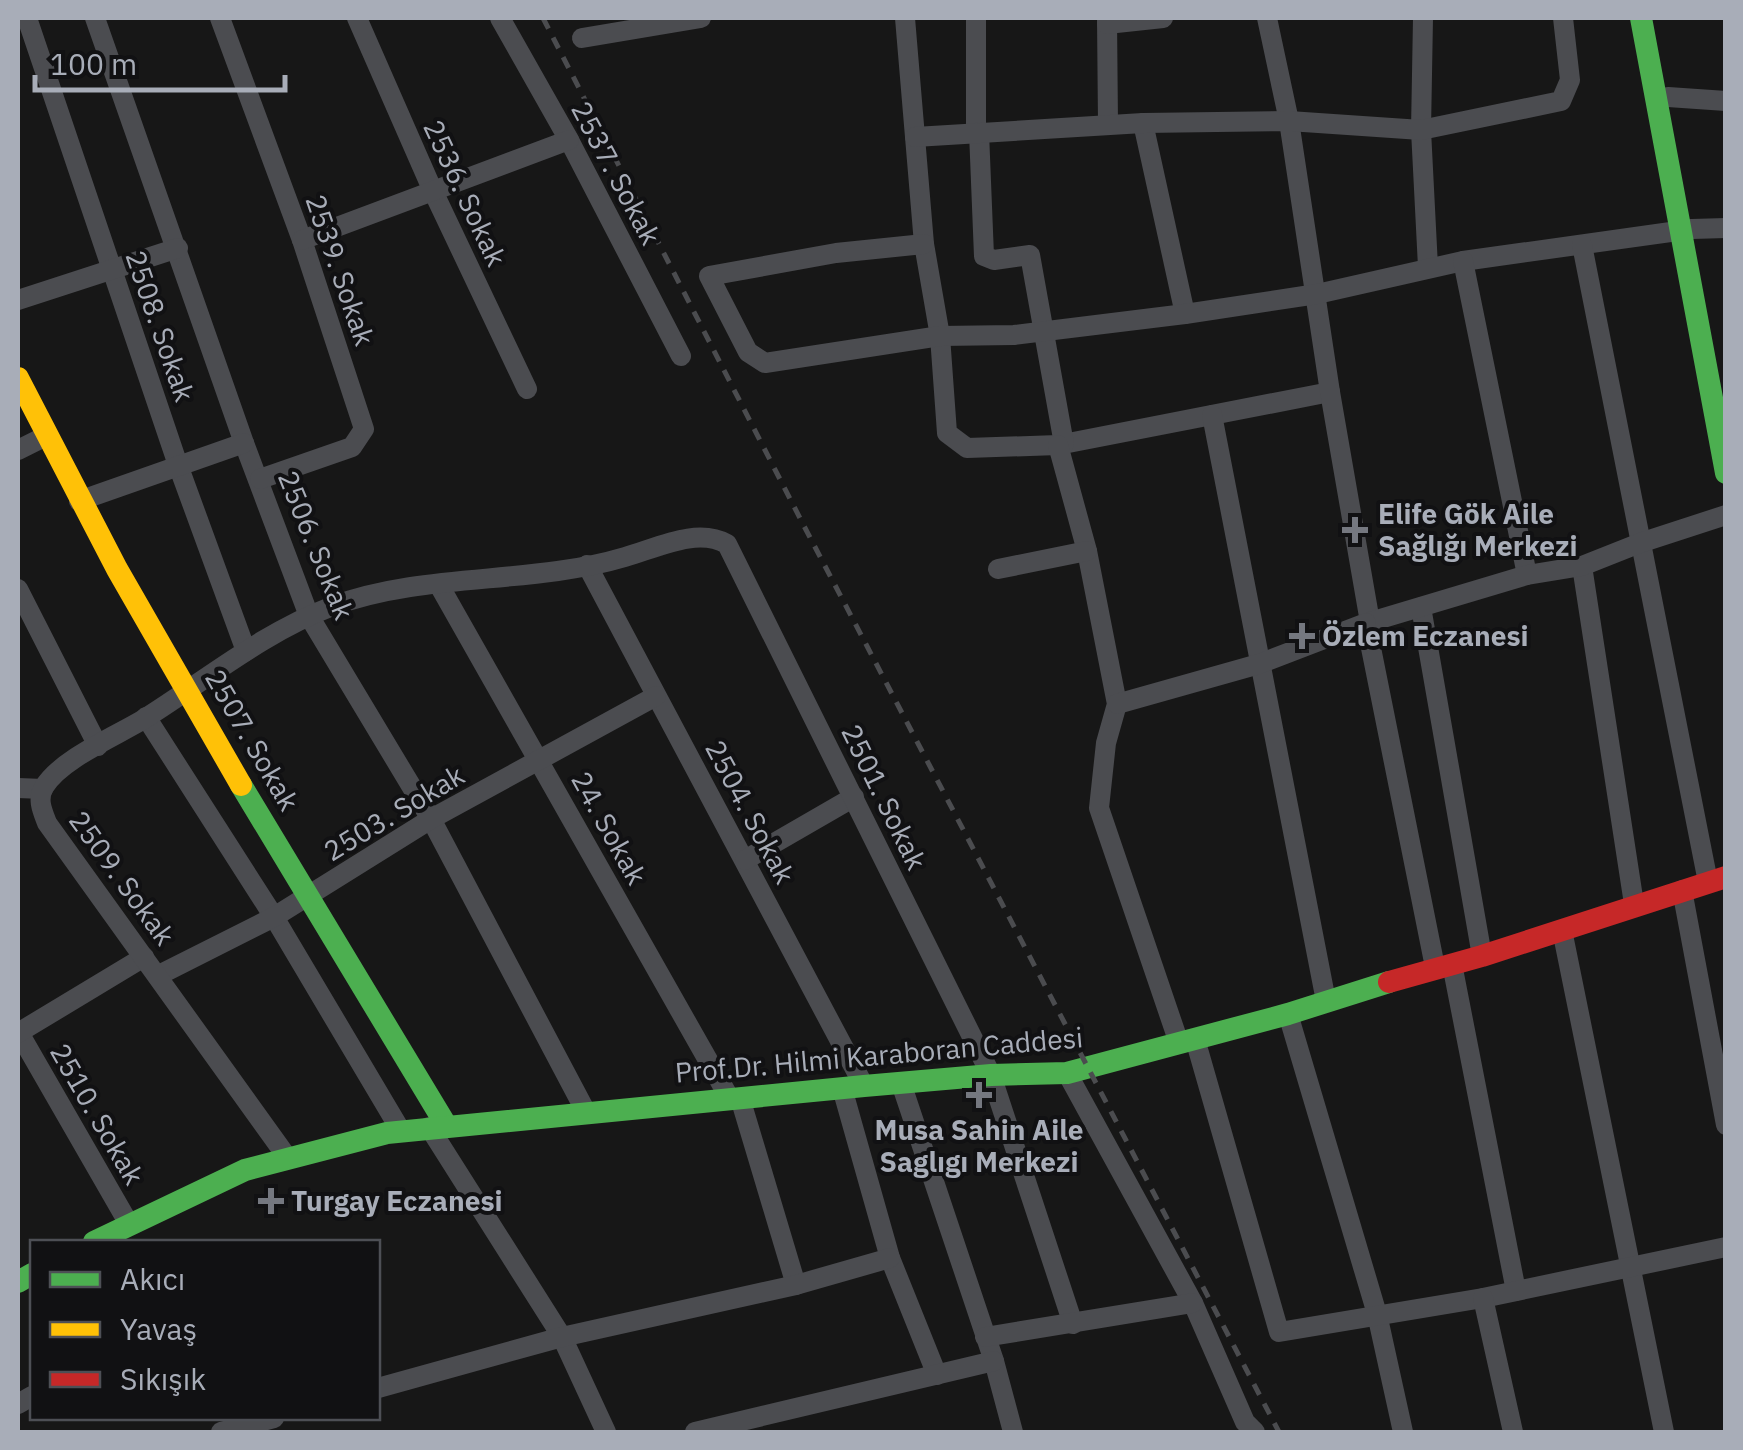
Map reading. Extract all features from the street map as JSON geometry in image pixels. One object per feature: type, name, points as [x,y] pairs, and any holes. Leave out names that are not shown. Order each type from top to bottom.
[{"type":"street","name":"2506. Sokak","points":[[95,18],[309,616],[431,819],[586,1112]]},
{"type":"street","name":"2539. Sokak","points":[[220,18],[302,240],[364,429],[352,446],[260,479]]},
{"type":"street","name":"2536. Sokak","points":[[357,18],[432,189],[527,389]]},
{"type":"street","name":"2537. Sokak","points":[[500,18],[569,140],[681,356]]},
{"type":"street","points":[[582,38],[702,18]]},
{"type":"street","points":[[905,18],[924,244],[940,336],[947,432],[967,448],[1061,444],[1330,392]]},
{"type":"street","points":[[976,18],[984,256],[994,260],[1030,255],[1061,444],[1117,704],[1106,743],[1100,808],[1187,1041],[1279,1332],[1516,1292],[1726,1247]]},
{"type":"street","points":[[1108,124],[1107,21],[1163,18]]},
{"type":"street","points":[[1267,18],[1289,121],[1368,623],[1516,1292]]},
{"type":"street","points":[[1423,18],[1421,130],[1428,267]]},
{"type":"street","points":[[914,137],[1143,122],[1289,121],[1421,130],[1562,101],[1570,80],[1563,18]]},
{"type":"street","points":[[1641,18],[1726,418]]},
{"type":"street","points":[[1654,18],[1726,473]]},
{"type":"street","name":"2508. Sokak","points":[[25,30],[246,651]]},
{"type":"street","points":[[1668,97],[1726,100]]},
{"type":"street","points":[[1143,122],[1184,314]]},
{"type":"street","points":[[302,240],[569,140]]},
{"type":"street","points":[[924,244],[836,253],[709,276],[748,352],[766,363],[940,336],[1042,332],[1184,314],[1317,294],[1463,260],[1726,228]]},
{"type":"street","points":[[1582,244],[1640,543],[1717,879]]},
{"type":"street","points":[[18,300],[178,248]]},
{"type":"street","points":[[1463,260],[1528,575]]},
{"type":"street","name":"2507. Sokak","points":[[18,378],[79,500],[438,1126]]},
{"type":"street","points":[[1212,415],[1326,1001]]},
{"type":"street","points":[[18,450],[46,436]]},
{"type":"street","points":[[79,500],[244,443]]},
{"type":"street","points":[[1117,704],[1260,664],[1368,623],[1528,575],[1582,566],[1726,515]]},
{"type":"street","name":"2501. Sokak","points":[[587,565],[692,538],[714,537],[727,544],[991,1076],[1073,1324]]},
{"type":"street","points":[[998,569],[1087,551]]},
{"type":"street","points":[[309,616],[338,604],[440,585],[587,565]]},
{"type":"street","name":"2504. Sokak","points":[[587,565],[745,860],[853,1087],[890,1258],[937,1376]]},
{"type":"street","points":[[1582,566],[1634,904]]},
{"type":"street","name":"24. Sokak","points":[[440,585],[735,1099],[796,1285]]},
{"type":"street","points":[[18,589],[98,746]]},
{"type":"street","points":[[1421,607],[1482,956]]},
{"type":"street","name":"2509. Sokak","points":[[288,1157],[47,823],[40,799],[52,778],[98,746],[246,651],[309,616]]},
{"type":"street","name":"2503. Sokak","points":[[159,975],[274,916],[431,819],[656,696]]},
{"type":"street","points":[[146,718],[274,916],[401,1130]]},
{"type":"street","points":[[18,788],[43,789]]},
{"type":"street","points":[[745,860],[854,797]]},
{"type":"street","name":"Prof.Dr. Hilmi Karaboran Caddesi","points":[[98,1240],[245,1170],[401,1130],[853,1087],[1067,1073],[1288,1014],[1717,879]]},
{"type":"street","points":[[1682,890],[1726,1125]]},
{"type":"street","points":[[1562,930],[1664,1432]]},
{"type":"street","points":[[18,1032],[144,957]]},
{"type":"street","points":[[1288,1014],[1376,1314],[1403,1432]]},
{"type":"street","name":"2510. Sokak","points":[[18,1032],[130,1224]]},
{"type":"street","points":[[1067,1073],[1194,1303],[1245,1422],[1255,1432]]},
{"type":"street","points":[[902,1083],[994,1362],[1012,1432]]},
{"type":"street","points":[[438,1126],[562,1337],[606,1432]]},
{"type":"street","points":[[380,1387],[562,1337],[796,1285],[890,1258]]},
{"type":"street","points":[[1483,1298],[1513,1432]]},
{"type":"street","points":[[985,1337],[1194,1303]]},
{"type":"street","points":[[695,1432],[994,1362]]},
{"type":"street","points":[[230,1428],[265,1420]]},
{"type":"railway","points":[[543,18],[804,526],[1279,1432]]},
{"type":"traffic: fast","points":[[1641,18],[1726,473]]},
{"type":"traffic: fast","points":[[241,785],[446,1125]]},
{"type":"traffic: fast","points":[[98,1240],[245,1170],[387,1133],[864,1086],[1067,1073],[1288,1014],[1389,982]]},
{"type":"traffic: fast","points":[[18,1282],[30,1275]]},
{"type":"traffic: slow","points":[[18,378],[117,569],[241,785]]},
{"type":"traffic: jam","points":[[1389,982],[1726,877]]},
{"type":"place","name":"Elife Gök Aile Sağlığı Merkezi","points":[[1355,530]]},
{"type":"place","name":"Özlem Eczanesi","points":[[1302,636]]},
{"type":"place","name":"Musa Sahin Aile Saglıgı Merkezi","points":[[979,1095]]},
{"type":"place","name":"Turgay Eczanesi","points":[[271,1201]]}]
